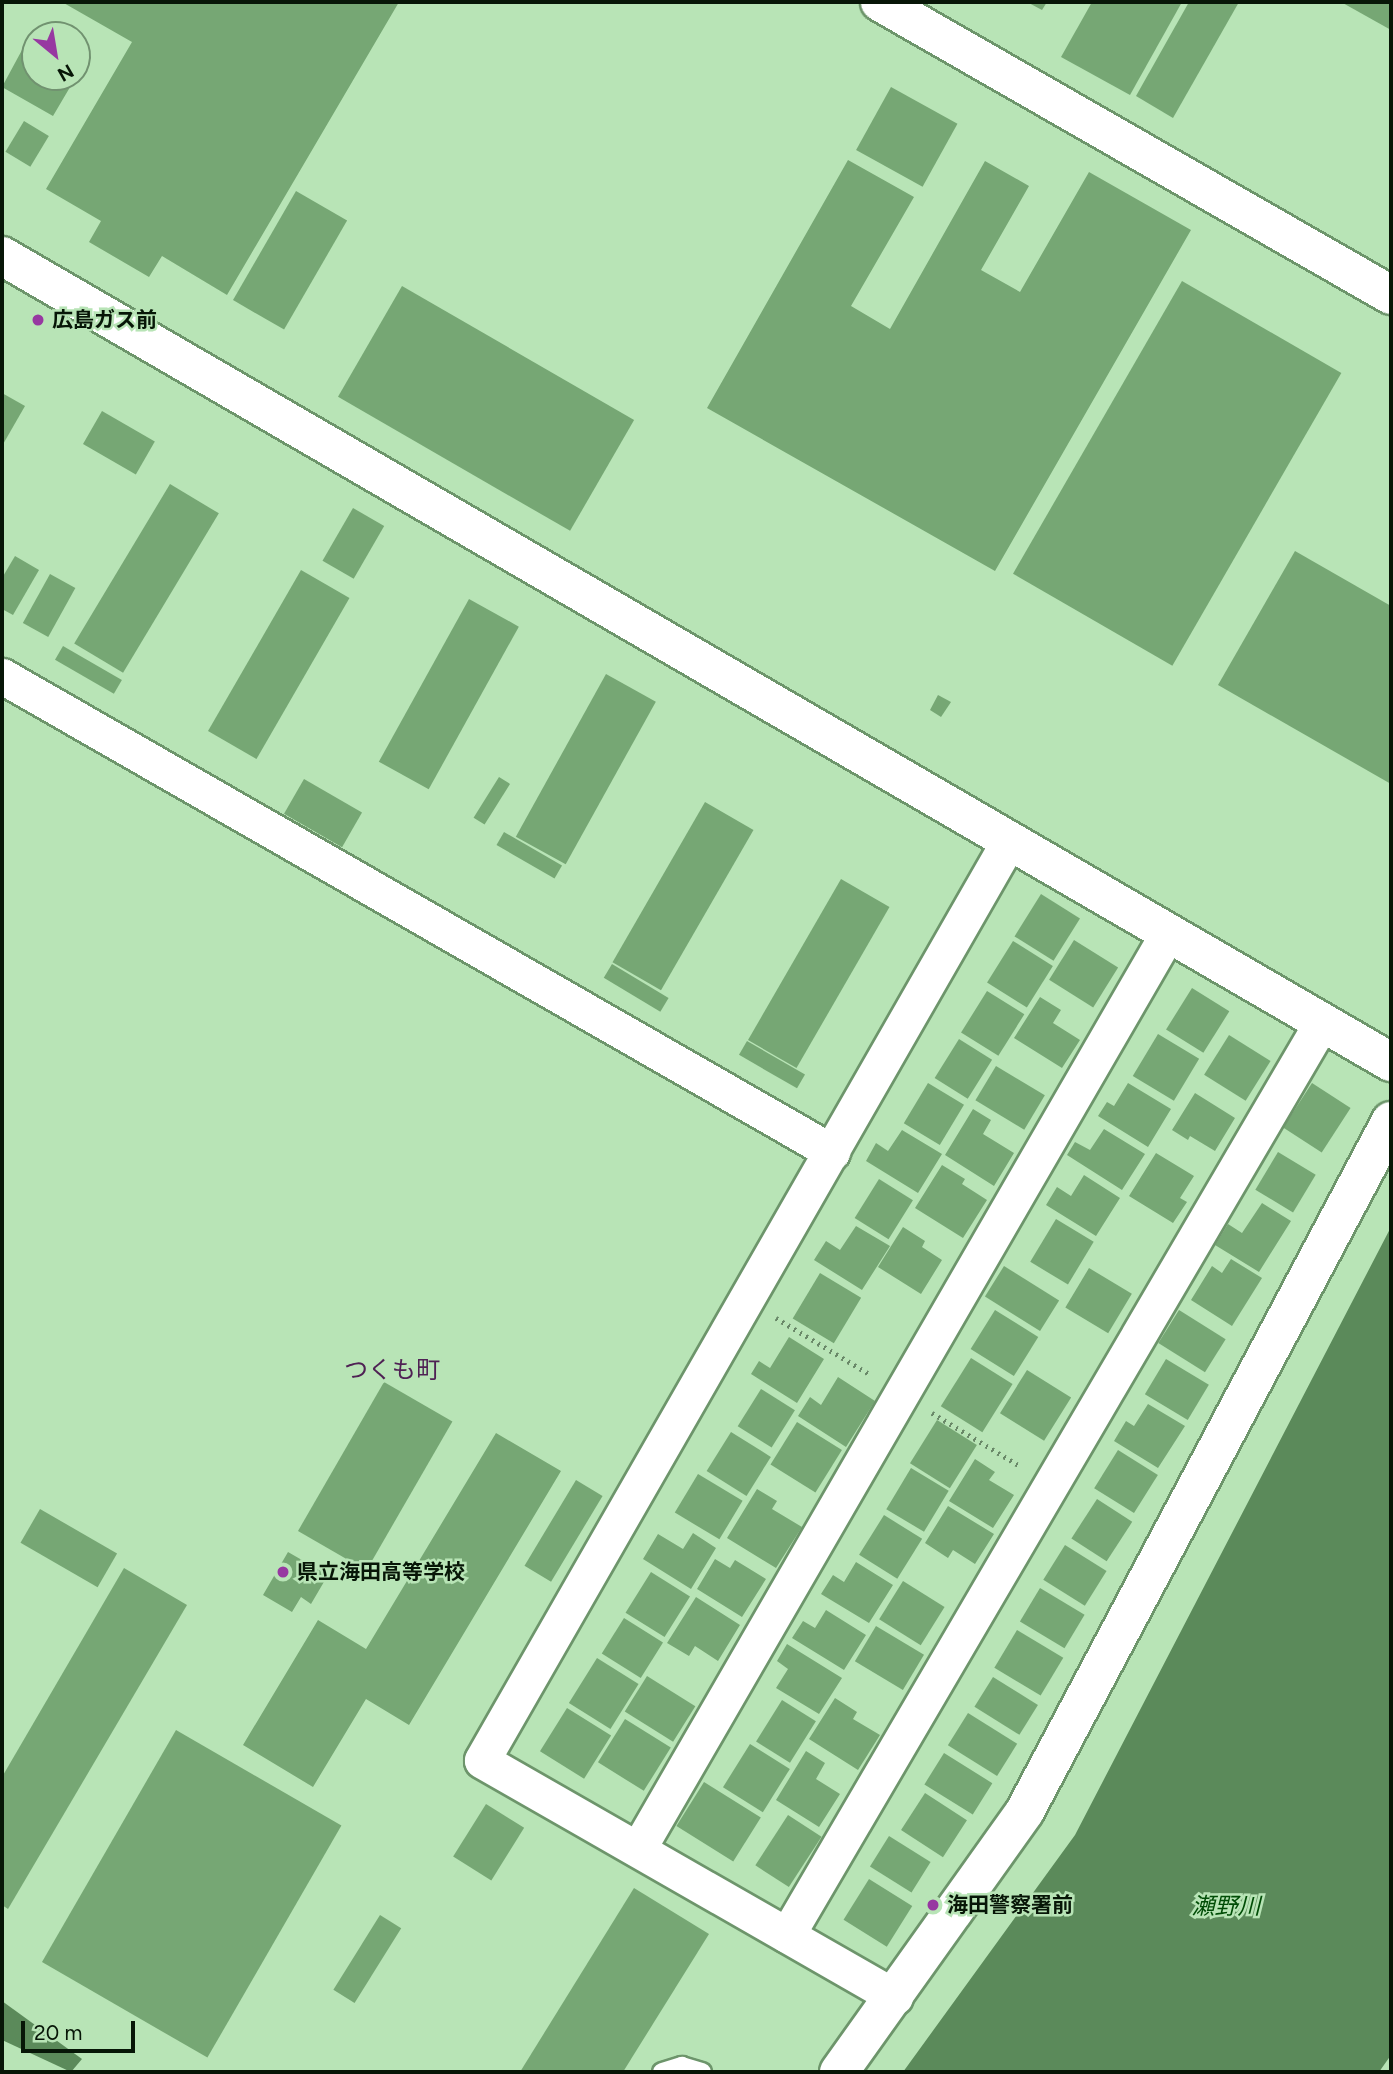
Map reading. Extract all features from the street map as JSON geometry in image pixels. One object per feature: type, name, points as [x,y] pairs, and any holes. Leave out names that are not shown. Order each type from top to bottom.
[{"type":"street","points":[[880,2],[1391,295]]},
{"type":"street","points":[[2,256],[1391,1062]]},
{"type":"street","points":[[2,676],[832,1152]]},
{"type":"street","points":[[895,1997],[482,1760],[1009,841]]},
{"type":"street","points":[[638,1849],[1168,933]]},
{"type":"street","points":[[788,1935],[1322,1022]]},
{"type":"street","points":[[839,2072],[1025,1811],[1391,1121]]},
{"type":"lane","points":[[662,2072],[682,2066],[702,2072]]},
{"type":"water","name":"瀬野川","points":[[1391,1227],[1391,2055],[1379,2072],[903,2072],[1075,1835]]},
{"type":"water","points":[[2,2001],[82,2059],[71,2072],[2,2040]]},
{"type":"building","points":[[62,2],[399,2],[227,295],[162,256],[149,277],[89,242],[101,221],[46,189],[132,42]]},
{"type":"building","points":[[1027,2],[1047,2],[1042,10]]},
{"type":"building","points":[[1092,2],[1182,2],[1130,95],[1061,57]]},
{"type":"building","points":[[1189,2],[1239,2],[1173,118],[1136,96]]},
{"type":"building","points":[[1341,2],[1391,2],[1391,30]]},
{"type":"building","points":[[21,52],[21,91],[68,91],[53,116],[2,87]]},
{"type":"building","points":[[891,87],[957,124],[923,187],[856,150]]},
{"type":"building","points":[[24,121],[49,136],[30,167],[5,152]]},
{"type":"building","points":[[848,160],[914,197],[851,306],[890,329],[985,161],[1029,186],[981,270],[1020,292],[1089,172],[1191,230],[995,571],[707,408]]},
{"type":"building","points":[[296,191],[347,221],[284,330],[233,300]]},
{"type":"building","points":[[1182,281],[1341,373],[1172,666],[1013,574]]},
{"type":"building","points":[[402,286],[634,420],[570,531],[338,397]]},
{"type":"building","points":[[2,393],[25,406],[2,446]]},
{"type":"building","points":[[102,411],[155,442],[136,474],[83,444]]},
{"type":"building","points":[[170,484],[219,513],[123,673],[74,643]]},
{"type":"building","points":[[353,508],[384,526],[354,579],[323,561]]},
{"type":"building","points":[[1295,551],[1391,606],[1391,784],[1218,685]]},
{"type":"building","points":[[15,556],[39,570],[13,615],[2,609],[2,578]]},
{"type":"building","points":[[301,570],[349,598],[256,759],[208,731]]},
{"type":"building","points":[[50,574],[75,588],[48,637],[23,623]]},
{"type":"building","points":[[469,599],[519,627],[429,789],[379,762]]},
{"type":"building","points":[[63,646],[122,680],[114,694],[55,660]]},
{"type":"building","points":[[606,674],[656,702],[566,864],[516,837]]},
{"type":"building","points":[[938,695],[951,702],[941,717],[930,710]]},
{"type":"building","points":[[499,777],[510,784],[485,825],[474,818]]},
{"type":"building","points":[[304,779],[362,812],[342,847],[284,814]]},
{"type":"building","points":[[705,802],[753,830],[661,990],[612,962]]},
{"type":"building","points":[[504,832],[562,865],[555,878],[496,845]]},
{"type":"building","points":[[841,879],[889,907],[796,1068],[748,1040]]},
{"type":"building","points":[[1041,894],[1080,918],[1054,961],[1015,936]]},
{"type":"building","points":[[1074,940],[1118,968],[1093,1007],[1049,980]]},
{"type":"building","points":[[1013,941],[1053,966],[1027,1007],[987,983]]},
{"type":"building","points":[[612,964],[669,998],[660,1012],[604,978]]},
{"type":"building","points":[[1192,988],[1229,1011],[1203,1053],[1166,1030]]},
{"type":"building","points":[[987,991],[1024,1014],[998,1056],[961,1033]]},
{"type":"building","points":[[1040,997],[1061,1010],[1053,1023],[1080,1040],[1062,1068],[1014,1038]]},
{"type":"building","points":[[1158,1034],[1199,1059],[1174,1101],[1133,1076]]},
{"type":"building","points":[[1229,1035],[1271,1061],[1246,1101],[1204,1075]]},
{"type":"building","points":[[959,1039],[992,1060],[968,1099],[935,1078]]},
{"type":"building","points":[[747,1041],[805,1074],[797,1088],[739,1055]]},
{"type":"building","points":[[996,1066],[1045,1095],[1024,1130],[975,1100]]},
{"type":"building","points":[[928,1083],[964,1105],[940,1145],[904,1123]]},
{"type":"building","points":[[1128,1083],[1171,1109],[1148,1147],[1098,1116],[1107,1102],[1114,1106]]},
{"type":"building","points":[[1312,1083],[1351,1108],[1322,1153],[1283,1127]]},
{"type":"building","points":[[1195,1093],[1235,1118],[1215,1151],[1190,1136],[1188,1140],[1172,1130]]},
{"type":"building","points":[[973,1109],[991,1120],[983,1134],[1014,1153],[994,1186],[945,1155]]},
{"type":"building","points":[[1104,1129],[1145,1154],[1122,1190],[1067,1155],[1075,1142],[1090,1150]]},
{"type":"building","points":[[902,1130],[942,1154],[918,1193],[866,1161],[876,1143],[888,1151]]},
{"type":"building","points":[[1278,1152],[1316,1175],[1293,1212],[1255,1190]]},
{"type":"building","points":[[1156,1153],[1194,1176],[1180,1198],[1187,1202],[1173,1223],[1129,1196]]},
{"type":"building","points":[[942,1165],[965,1179],[962,1184],[987,1200],[963,1238],[915,1208]]},
{"type":"building","points":[[1084,1175],[1120,1198],[1096,1236],[1046,1205],[1057,1187],[1071,1196]]},
{"type":"building","points":[[879,1179],[913,1200],[889,1239],[855,1218]]},
{"type":"building","points":[[1262,1203],[1291,1221],[1259,1272],[1215,1245],[1228,1224],[1242,1233]]},
{"type":"building","points":[[1056,1219],[1094,1242],[1068,1285],[1030,1262]]},
{"type":"building","points":[[856,1226],[890,1246],[862,1290],[814,1260],[826,1241],[840,1250]]},
{"type":"building","points":[[903,1227],[925,1241],[922,1247],[942,1260],[921,1294],[878,1267]]},
{"type":"building","points":[[1231,1259],[1262,1278],[1232,1326],[1191,1300],[1212,1266],[1222,1273]]},
{"type":"building","points":[[1004,1266],[1059,1300],[1040,1331],[985,1297]]},
{"type":"building","points":[[1089,1268],[1132,1294],[1108,1333],[1065,1307]]},
{"type":"building","points":[[820,1273],[861,1298],[834,1343],[793,1318]]},
{"type":"building","points":[[995,1310],[1038,1337],[1014,1376],[971,1349]]},
{"type":"building","points":[[1179,1310],[1226,1339],[1205,1372],[1158,1343]]},
{"type":"building","points":[[789,1337],[824,1359],[797,1403],[751,1374],[759,1361],[770,1368]]},
{"type":"building","points":[[971,1358],[1013,1384],[982,1432],[941,1406]]},
{"type":"building","points":[[1166,1359],[1209,1385],[1188,1420],[1145,1394]]},
{"type":"building","points":[[1027,1370],[1071,1398],[1044,1441],[1000,1413]]},
{"type":"building","points":[[838,1377],[875,1401],[846,1447],[798,1416],[810,1397],[821,1405]]},
{"type":"building","points":[[384,1382],[452,1422],[366,1570],[298,1531]]},
{"type":"building","points":[[761,1389],[795,1410],[772,1448],[738,1426]]},
{"type":"building","points":[[1148,1404],[1185,1426],[1158,1468],[1114,1441],[1126,1421],[1134,1426]]},
{"type":"building","points":[[937,1420],[977,1445],[950,1488],[910,1463]]},
{"type":"building","points":[[797,1422],[842,1450],[815,1492],[771,1464]]},
{"type":"building","points":[[731,1432],[771,1457],[746,1496],[707,1471]]},
{"type":"building","points":[[496,1433],[561,1471],[409,1725],[366,1699],[313,1787],[243,1745],[318,1620],[366,1649]]},
{"type":"building","points":[[1118,1450],[1158,1475],[1134,1513],[1094,1488]]},
{"type":"building","points":[[975,1459],[995,1472],[989,1480],[1014,1495],[993,1528],[949,1501]]},
{"type":"building","points":[[911,1468],[949,1491],[924,1532],[886,1509]]},
{"type":"building","points":[[698,1474],[743,1501],[719,1539],[675,1513]]},
{"type":"building","points":[[576,1480],[603,1496],[551,1582],[524,1566]]},
{"type":"building","points":[[757,1489],[777,1501],[772,1509],[802,1527],[776,1568],[727,1538]]},
{"type":"building","points":[[1097,1499],[1132,1522],[1107,1561],[1071,1538]]},
{"type":"building","points":[[948,1506],[994,1534],[975,1564],[953,1550],[948,1558],[925,1543]]},
{"type":"building","points":[[40,1509],[117,1554],[98,1587],[20,1543]]},
{"type":"building","points":[[884,1515],[922,1539],[897,1579],[859,1555]]},
{"type":"building","points":[[693,1533],[716,1548],[691,1589],[643,1559],[658,1534],[683,1549]]},
{"type":"building","points":[[1065,1545],[1107,1571],[1085,1606],[1043,1580]]},
{"type":"building","points":[[288,1552],[328,1575],[311,1604],[301,1597],[292,1612],[263,1595]]},
{"type":"building","points":[[715,1559],[730,1568],[735,1560],[766,1579],[742,1617],[697,1589]]},
{"type":"building","points":[[856,1562],[893,1585],[869,1623],[821,1594],[833,1575],[844,1582]]},
{"type":"building","points":[[124,1568],[187,1605],[8,1909],[2,1905],[2,1777]]},
{"type":"building","points":[[651,1572],[690,1596],[665,1637],[626,1613]]},
{"type":"building","points":[[903,1581],[945,1607],[921,1645],[879,1619]]},
{"type":"building","points":[[1040,1588],[1085,1615],[1064,1648],[1020,1621]]},
{"type":"building","points":[[696,1597],[740,1625],[718,1661],[695,1646],[689,1656],[667,1643]]},
{"type":"building","points":[[826,1610],[866,1635],[844,1670],[792,1638],[803,1621],[815,1628]]},
{"type":"building","points":[[624,1618],[663,1642],[641,1678],[602,1654]]},
{"type":"building","points":[[876,1626],[924,1655],[903,1690],[855,1661]]},
{"type":"building","points":[[1017,1630],[1063,1658],[1041,1696],[994,1668]]},
{"type":"building","points":[[787,1644],[842,1678],[819,1714],[776,1688],[788,1669],[777,1661]]},
{"type":"building","points":[[597,1658],[639,1684],[610,1729],[569,1703]]},
{"type":"building","points":[[647,1676],[695,1706],[673,1742],[625,1712]]},
{"type":"building","points":[[993,1677],[1038,1705],[1019,1735],[974,1707]]},
{"type":"building","points":[[835,1698],[857,1712],[853,1719],[880,1735],[858,1770],[809,1739]]},
{"type":"building","points":[[782,1700],[816,1721],[790,1763],[756,1742]]},
{"type":"building","points":[[567,1708],[611,1736],[584,1779],[540,1751]]},
{"type":"building","points":[[968,1713],[1017,1744],[997,1776],[948,1745]]},
{"type":"building","points":[[625,1719],[671,1748],[644,1791],[598,1762]]},
{"type":"building","points":[[176,1730],[341,1826],[207,2058],[42,1962]]},
{"type":"building","points":[[750,1744],[790,1769],[763,1812],[723,1787]]},
{"type":"building","points":[[806,1751],[825,1763],[816,1779],[840,1794],[819,1827],[776,1800]]},
{"type":"building","points":[[944,1753],[992,1783],[973,1815],[924,1784]]},
{"type":"building","points":[[704,1782],[761,1818],[733,1862],[676,1826]]},
{"type":"building","points":[[925,1793],[967,1820],[943,1857],[901,1830]]},
{"type":"building","points":[[486,1804],[524,1828],[491,1880],[453,1857]]},
{"type":"building","points":[[788,1815],[822,1837],[789,1887],[755,1865]]},
{"type":"building","points":[[889,1836],[931,1862],[911,1892],[870,1867]]},
{"type":"building","points":[[869,1879],[912,1906],[887,1947],[844,1920]]},
{"type":"building","points":[[634,1888],[709,1934],[623,2072],[520,2072]]},
{"type":"building","points":[[380,1915],[401,1928],[355,2003],[333,1990]]},
{"type":"place","name":"広島ガス前","points":[[38,320]]},
{"type":"place","name":"県立海田高等学校","points":[[283,1572]]},
{"type":"place","name":"海田警察署前","points":[[933,1905]]},
{"type":"district","name":"つくも町","points":[[392,1370]]}]
